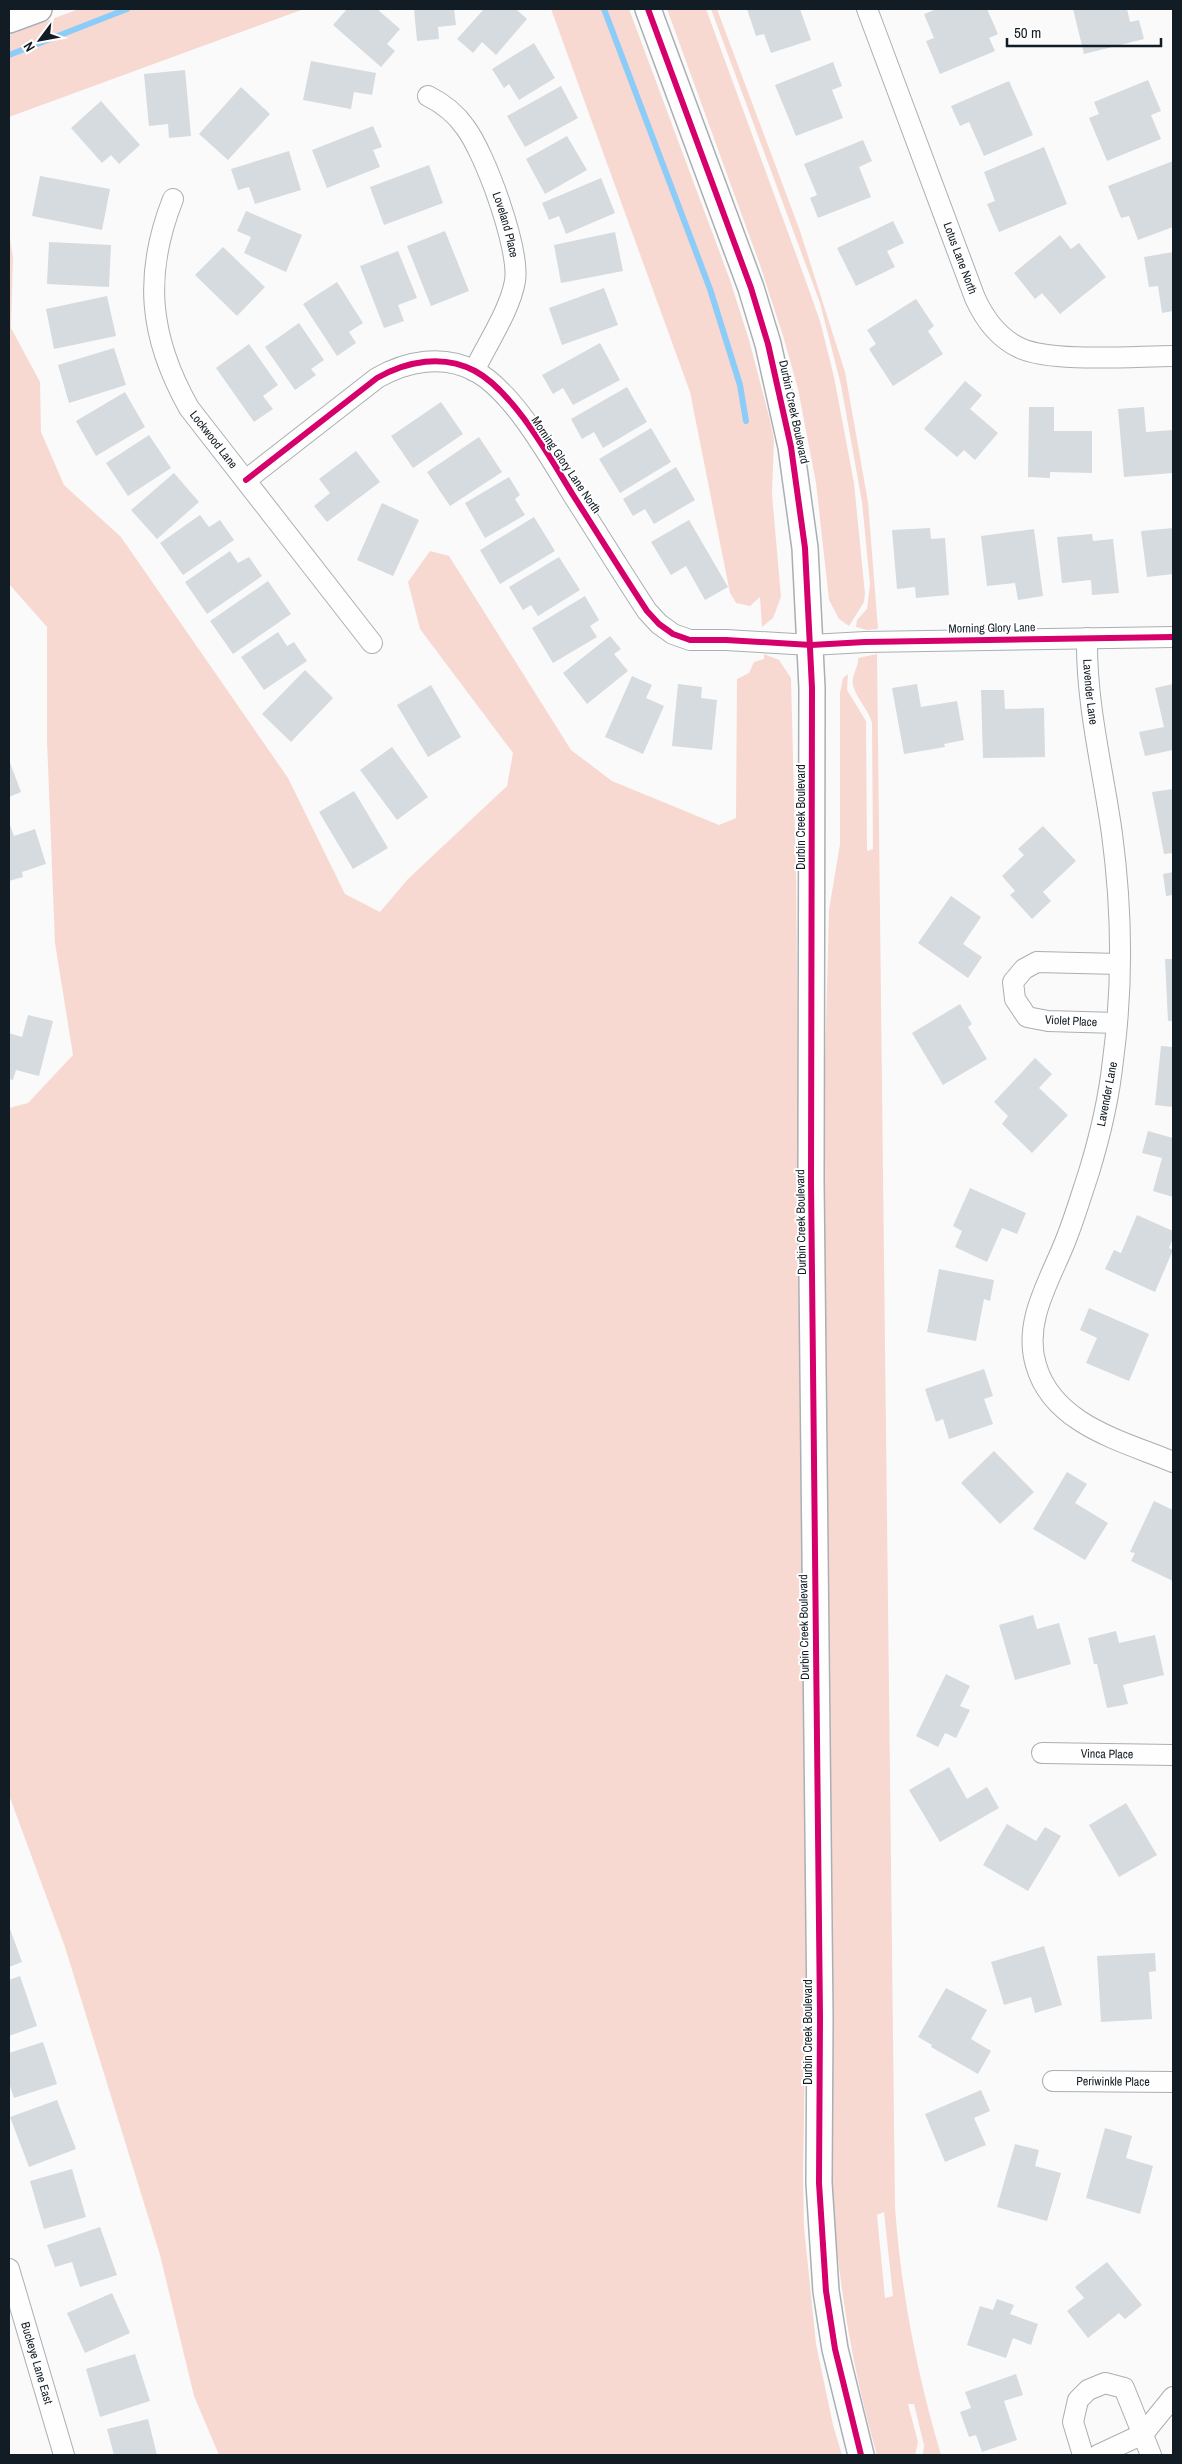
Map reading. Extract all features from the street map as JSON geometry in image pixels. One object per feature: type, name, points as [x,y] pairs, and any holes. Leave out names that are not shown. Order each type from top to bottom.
[{"type":"street","points":[[9,20],[39,9]]},
{"type":"street","name":"Durbin Creek Boulevard","points":[[648,9],[752,288],[768,344],[791,447],[805,548],[811,645],[811,1181],[820,2017],[819,2183],[826,2291],[835,2349],[861,2455]]},
{"type":"street","name":"Lotus Lane North","points":[[867,9],[975,298],[992,328],[1020,348],[1036,354],[1069,357],[1173,356]]},
{"type":"street","name":"Loveland Place","points":[[428,96],[454,115],[465,127],[478,148],[512,240],[515,256],[515,280],[511,296],[474,371]]},
{"type":"street","name":"Lockwood Lane","points":[[173,199],[164,222],[155,259],[154,305],[162,352],[174,381],[189,408],[372,643]]},
{"type":"street","name":"Morning Glory Lane North","points":[[246,480],[389,372],[414,363],[428,361],[455,364],[474,371],[496,386],[513,406],[546,452],[647,611],[659,624],[673,634],[690,640],[811,645]]},
{"type":"street","name":"Morning Glory Lane","points":[[811,645],[875,642],[1173,637]]},
{"type":"street","name":"Lavender Lane","points":[[1087,638],[1090,706],[1115,863],[1120,926],[1117,1023],[1106,1104],[1090,1169],[1066,1240],[1037,1310],[1033,1324],[1033,1350],[1040,1377],[1054,1400],[1063,1410],[1085,1425],[1173,1462]]},
{"type":"street","name":"Violet Place","points":[[1117,1023],[1048,1021],[1027,1017],[1015,999],[1013,982],[1024,969],[1037,962],[1119,964]]},
{"type":"street","name":"Vinca Place","points":[[1042,1753],[1173,1755]]},
{"type":"street","name":"Periwinkle Place","points":[[1053,2081],[1173,2082]]},
{"type":"street","name":"Buckeye Lane East","points":[[9,2268],[64,2455]]},
{"type":"street","points":[[1083,2455],[1073,2422],[1078,2400],[1088,2390],[1105,2383],[1124,2388],[1152,2455]]},
{"type":"street","points":[[1098,2455],[1143,2434],[1173,2396]]},
{"type":"shaded area","points":[[79,9],[304,9],[9,117],[9,35]]},
{"type":"shaded area","points":[[551,9],[629,9],[730,280],[749,340],[774,440],[772,494],[781,597],[773,618],[762,627],[760,597],[750,606],[736,603],[730,593],[690,392]]},
{"type":"shaded area","points":[[667,9],[706,9],[820,321],[834,377],[854,483],[865,594],[864,602],[849,626],[839,619],[829,600],[816,483],[798,389],[784,339],[760,265]]},
{"type":"shaded area","points":[[711,9],[717,9],[800,231],[845,372],[868,502],[878,629],[867,630],[856,627],[857,620],[867,609],[870,584],[862,502],[841,385],[820,303]]},
{"type":"shaded area","points":[[9,233],[13,257],[11,328],[40,382],[41,432],[64,485],[121,537],[288,778],[345,894],[380,912],[408,879],[507,786],[513,753],[420,629],[408,582],[430,551],[449,556],[571,750],[612,781],[719,825],[736,818],[737,679],[749,673],[754,662],[764,659],[764,654],[779,660],[791,678],[796,874],[804,1726],[806,1991],[804,2227],[816,2344],[833,2425],[842,2455],[219,2455],[194,2396],[160,2255],[65,1947],[9,1795],[9,1108],[28,1103],[73,1055],[55,943],[47,740],[47,627],[9,584]]},
{"type":"shaded area","points":[[877,654],[895,2207],[901,2270],[911,2332],[932,2425],[941,2455],[923,2455],[924,2445],[914,2404],[908,2404],[918,2442],[915,2455],[877,2455],[854,2363],[839,2270],[833,2206],[822,1177],[829,910],[840,844],[840,693],[843,678],[848,674],[847,690],[866,721],[867,851],[873,849],[872,723],[853,684],[858,658]],"holes":[[[884,2212],[893,2296],[885,2298],[877,2215]]]},
{"type":"building","points":[[347,9],[377,9],[400,29],[387,44],[395,51],[381,67],[333,25]]},
{"type":"building","points":[[414,9],[454,9],[456,25],[438,27],[439,39],[417,41]]},
{"type":"building","points":[[484,9],[516,9],[527,19],[496,55],[482,42],[473,53],[457,39]]},
{"type":"building","points":[[747,9],[800,9],[811,40],[771,53],[764,34],[756,36]]},
{"type":"building","points":[[937,9],[987,9],[998,34],[989,38],[995,51],[940,74],[926,41],[934,38],[924,14]]},
{"type":"building","points":[[1073,9],[1127,9],[1130,22],[1139,20],[1144,39],[1084,54]]},
{"type":"building","points":[[534,43],[555,78],[519,100],[509,84],[504,88],[492,69]]},
{"type":"building","points":[[311,61],[376,73],[372,95],[354,92],[351,109],[303,100]]},
{"type":"building","points":[[833,62],[842,86],[832,90],[843,118],[796,136],[775,85]]},
{"type":"building","points":[[185,70],[191,136],[169,138],[168,124],[149,126],[144,74]]},
{"type":"building","points":[[1148,80],[1161,111],[1151,115],[1161,139],[1107,161],[1089,118],[1099,114],[1094,102]]},
{"type":"building","points":[[1009,81],[1033,135],[984,156],[969,122],[960,126],[951,106]]},
{"type":"building","points":[[561,86],[578,118],[525,147],[507,116]]},
{"type":"building","points":[[241,87],[270,114],[228,160],[199,134]]},
{"type":"building","points":[[101,101],[140,145],[119,164],[111,155],[102,163],[71,128]]},
{"type":"building","points":[[373,126],[382,147],[373,150],[380,167],[327,188],[312,150]]},
{"type":"building","points":[[567,136],[587,170],[545,194],[526,159]]},
{"type":"building","points":[[863,140],[872,161],[859,167],[871,197],[818,218],[810,198],[817,195],[804,164]]},
{"type":"building","points":[[1044,147],[1067,204],[999,232],[987,204],[995,201],[984,172]]},
{"type":"building","points":[[289,151],[301,190],[255,204],[249,187],[238,190],[231,169]]},
{"type":"building","points":[[1173,161],[1173,227],[1138,240],[1129,216],[1121,218],[1108,186]]},
{"type":"building","points":[[429,165],[443,203],[384,225],[370,187]]},
{"type":"building","points":[[40,176],[110,189],[102,230],[32,216]]},
{"type":"building","points":[[601,178],[615,213],[566,234],[559,216],[549,220],[542,203]]},
{"type":"building","points":[[246,211],[302,235],[286,272],[244,253],[251,237],[237,231]]},
{"type":"building","points":[[893,221],[904,243],[887,251],[895,267],[856,286],[837,248]]},
{"type":"building","points":[[445,231],[469,291],[431,306],[407,246]]},
{"type":"building","points":[[615,232],[623,271],[561,283],[554,245]]},
{"type":"building","points":[[1060,235],[1071,249],[1079,243],[1106,277],[1060,314],[1042,293],[1035,299],[1014,273]]},
{"type":"building","points":[[49,242],[111,245],[109,287],[47,284]]},
{"type":"building","points":[[223,247],[265,287],[237,316],[195,275]]},
{"type":"building","points":[[398,251],[417,298],[398,305],[404,321],[384,328],[360,266]]},
{"type":"building","points":[[1173,252],[1173,311],[1162,313],[1158,286],[1149,287],[1144,257]]},
{"type":"building","points":[[337,282],[363,323],[349,332],[356,343],[337,356],[303,304]]},
{"type":"building","points":[[604,288],[618,325],[562,345],[549,308]]},
{"type":"building","points":[[107,296],[116,336],[54,349],[46,309]]},
{"type":"building","points":[[916,299],[934,326],[928,331],[943,354],[893,386],[869,349],[876,344],[867,330]]},
{"type":"building","points":[[299,323],[324,360],[311,369],[316,375],[295,390],[265,347]]},
{"type":"building","points":[[600,343],[620,380],[573,405],[563,388],[553,394],[542,375]]},
{"type":"building","points":[[249,344],[278,385],[263,396],[273,409],[254,422],[216,368]]},
{"type":"building","points":[[114,348],[126,385],[69,403],[58,365]]},
{"type":"building","points":[[965,381],[982,395],[970,409],[998,433],[975,460],[964,450],[957,457],[924,429]]},
{"type":"building","points":[[627,387],[647,422],[603,448],[594,432],[582,439],[571,419]]},
{"type":"building","points":[[125,392],[145,427],[96,456],[76,421]]},
{"type":"building","points":[[441,402],[463,434],[413,468],[391,436]]},
{"type":"building","points":[[1029,407],[1054,407],[1054,431],[1092,431],[1092,473],[1050,472],[1050,478],[1028,477]]},
{"type":"building","points":[[1144,407],[1146,432],[1173,430],[1173,473],[1124,477],[1118,409]]},
{"type":"building","points":[[651,428],[671,462],[620,493],[599,459]]},
{"type":"building","points":[[149,435],[171,468],[128,496],[106,463]]},
{"type":"building","points":[[479,437],[502,472],[450,506],[427,472]]},
{"type":"building","points":[[356,451],[380,482],[327,522],[314,506],[330,493],[319,479]]},
{"type":"building","points":[[676,467],[695,500],[654,524],[645,509],[633,516],[623,499]]},
{"type":"building","points":[[174,473],[199,502],[157,539],[131,510]]},
{"type":"building","points":[[509,477],[520,495],[515,499],[525,515],[485,538],[465,503]]},
{"type":"building","points":[[382,503],[419,520],[393,576],[357,560]]},
{"type":"building","points":[[200,515],[209,527],[220,520],[234,540],[183,575],[160,543]]},
{"type":"building","points":[[534,517],[555,551],[500,584],[480,550]]},
{"type":"building","points":[[689,520],[728,587],[705,600],[686,566],[671,575],[651,542]]},
{"type":"building","points":[[930,528],[931,539],[945,538],[949,595],[916,598],[915,587],[897,589],[892,530]]},
{"type":"building","points":[[1173,528],[1173,574],[1147,577],[1141,531]]},
{"type":"building","points":[[1034,529],[1043,596],[1018,600],[1015,583],[987,586],[981,536]]},
{"type":"building","points":[[1092,534],[1093,541],[1113,539],[1119,593],[1092,595],[1091,580],[1062,583],[1057,537]]},
{"type":"building","points":[[230,551],[238,563],[249,557],[262,576],[207,614],[185,582]]},
{"type":"building","points":[[559,557],[580,590],[538,616],[531,605],[523,610],[509,587]]},
{"type":"building","points":[[268,581],[291,614],[233,654],[210,621]]},
{"type":"building","points":[[585,596],[599,620],[590,626],[597,637],[553,663],[532,628]]},
{"type":"building","points":[[278,632],[287,646],[294,642],[307,661],[264,690],[241,657]]},
{"type":"building","points":[[610,636],[621,649],[614,654],[628,671],[587,704],[563,673]]},
{"type":"building","points":[[305,670],[333,698],[291,742],[262,714]]},
{"type":"building","points":[[632,676],[652,685],[646,698],[664,706],[643,754],[605,737]]},
{"type":"building","points":[[678,684],[702,687],[701,698],[717,700],[712,750],[672,746]]},
{"type":"building","points":[[917,684],[921,707],[957,701],[964,740],[944,744],[945,747],[904,754],[892,688]]},
{"type":"building","points":[[1173,684],[1173,750],[1145,756],[1139,732],[1164,727],[1155,688]]},
{"type":"building","points":[[431,685],[461,737],[428,757],[397,705]]},
{"type":"building","points":[[981,690],[1004,690],[1005,709],[1044,708],[1045,757],[983,758]]},
{"type":"building","points":[[392,747],[428,797],[397,820],[360,770]]},
{"type":"building","points":[[9,760],[21,792],[9,797]]},
{"type":"building","points":[[1173,789],[1173,853],[1164,854],[1152,792]]},
{"type":"building","points":[[354,791],[388,848],[353,869],[319,812]]},
{"type":"building","points":[[9,822],[14,836],[35,829],[46,864],[22,872],[23,877],[9,881]]},
{"type":"building","points":[[1043,826],[1076,861],[1043,892],[1051,901],[1032,919],[1010,895],[1015,891],[1002,876],[1024,855],[1018,849]]},
{"type":"building","points":[[1173,872],[1173,895],[1166,896],[1163,874]]},
{"type":"building","points":[[951,896],[981,917],[963,944],[982,957],[968,978],[918,943]]},
{"type":"building","points":[[1165,959],[1173,959],[1173,1021],[1168,1021]]},
{"type":"building","points":[[960,1004],[972,1024],[968,1027],[987,1059],[943,1085],[912,1033]]},
{"type":"building","points":[[28,1015],[53,1021],[39,1076],[16,1070],[13,1080],[9,1079],[9,1033],[22,1037]]},
{"type":"building","points":[[1161,1046],[1173,1047],[1173,1107],[1155,1105]]},
{"type":"building","points":[[1035,1058],[1052,1074],[1039,1088],[1068,1115],[1032,1153],[1002,1124],[1008,1116],[994,1102]]},
{"type":"building","points":[[1148,1131],[1173,1138],[1173,1197],[1153,1191],[1162,1158],[1142,1153]]},
{"type":"building","points":[[970,1188],[1026,1213],[1017,1234],[1002,1228],[987,1262],[955,1247],[962,1231],[953,1226]]},
{"type":"building","points":[[1137,1215],[1173,1231],[1173,1238],[1169,1248],[1173,1250],[1155,1292],[1105,1269],[1114,1250],[1121,1253]]},
{"type":"building","points":[[939,1269],[994,1280],[990,1301],[984,1299],[976,1341],[927,1332]]},
{"type":"building","points":[[1089,1308],[1149,1334],[1129,1381],[1086,1363],[1097,1338],[1080,1330]]},
{"type":"building","points":[[984,1369],[993,1396],[984,1399],[993,1424],[949,1439],[943,1419],[936,1422],[925,1389]]},
{"type":"building","points":[[994,1451],[1034,1492],[1000,1524],[961,1483]]},
{"type":"building","points":[[1067,1472],[1087,1484],[1075,1503],[1108,1523],[1085,1560],[1033,1529]]},
{"type":"building","points":[[1154,1501],[1173,1510],[1173,1581],[1131,1561],[1135,1553],[1130,1552]]},
{"type":"building","points":[[1033,1615],[1037,1629],[1059,1623],[1071,1664],[1015,1680],[999,1625]]},
{"type":"building","points":[[1116,1631],[1119,1643],[1155,1635],[1164,1675],[1123,1685],[1128,1704],[1107,1708],[1097,1664],[1094,1664],[1088,1638]]},
{"type":"building","points":[[946,1674],[970,1686],[960,1706],[970,1710],[956,1738],[945,1733],[938,1747],[916,1736]]},
{"type":"building","points":[[949,1767],[967,1799],[987,1787],[999,1808],[940,1842],[909,1790]]},
{"type":"building","points":[[1126,1803],[1157,1855],[1119,1877],[1089,1825]]},
{"type":"building","points":[[1007,1824],[1036,1841],[1045,1827],[1061,1836],[1028,1891],[983,1865]]},
{"type":"building","points":[[9,1926],[22,1962],[9,1967]]},
{"type":"building","points":[[1044,1946],[1062,2005],[1035,2013],[1031,1997],[1004,2005],[991,1962]]},
{"type":"building","points":[[1155,1953],[1156,1971],[1149,1972],[1152,2019],[1101,2022],[1097,1956]]},
{"type":"building","points":[[20,1976],[37,2026],[9,2036],[9,1980]]},
{"type":"building","points":[[946,1988],[987,2010],[971,2039],[991,2051],[978,2074],[931,2047],[932,2045],[918,2037]]},
{"type":"building","points":[[43,2042],[57,2084],[14,2098],[9,2083],[9,2053]]},
{"type":"building","points":[[981,2090],[990,2111],[974,2118],[986,2145],[945,2162],[925,2114]]},
{"type":"building","points":[[57,2100],[76,2149],[29,2167],[10,2117]]},
{"type":"building","points":[[1105,2128],[1132,2136],[1126,2158],[1153,2166],[1140,2214],[1086,2198]]},
{"type":"building","points":[[1015,2144],[1039,2150],[1035,2166],[1061,2173],[1047,2221],[997,2207]]},
{"type":"building","points":[[72,2169],[86,2217],[44,2229],[30,2181]]},
{"type":"building","points":[[100,2227],[117,2275],[80,2287],[72,2262],[55,2267],[47,2245]]},
{"type":"building","points":[[1107,2262],[1142,2305],[1125,2319],[1119,2313],[1088,2338],[1067,2311],[1084,2298],[1075,2287]]},
{"type":"building","points":[[112,2293],[130,2333],[85,2353],[67,2313]]},
{"type":"building","points":[[997,2299],[1014,2305],[1010,2314],[1038,2324],[1031,2345],[1013,2338],[1006,2358],[967,2345],[980,2306],[993,2310]]},
{"type":"building","points":[[135,2354],[150,2401],[100,2417],[86,2369]]},
{"type":"building","points":[[1016,2374],[1023,2395],[1004,2401],[1017,2440],[982,2452],[976,2435],[969,2437],[960,2412],[971,2408],[965,2392]]},
{"type":"building","points":[[148,2419],[157,2455],[114,2455],[107,2429]]},
{"type":"waterway","points":[[9,55],[127,9]]},
{"type":"waterway","points":[[604,9],[710,289],[740,385],[746,421]]},
{"type":"cycle path","points":[[648,9],[751,288],[768,344],[791,447],[805,548],[812,688],[811,1181],[820,2017],[819,2183],[826,2291],[835,2349],[861,2455]]},
{"type":"cycle path","points":[[246,480],[377,378],[400,367],[413,364],[438,361],[450,363],[475,371],[504,394],[542,445],[647,611],[659,624],[673,634],[690,640],[811,645],[865,642],[1173,637]]}]
